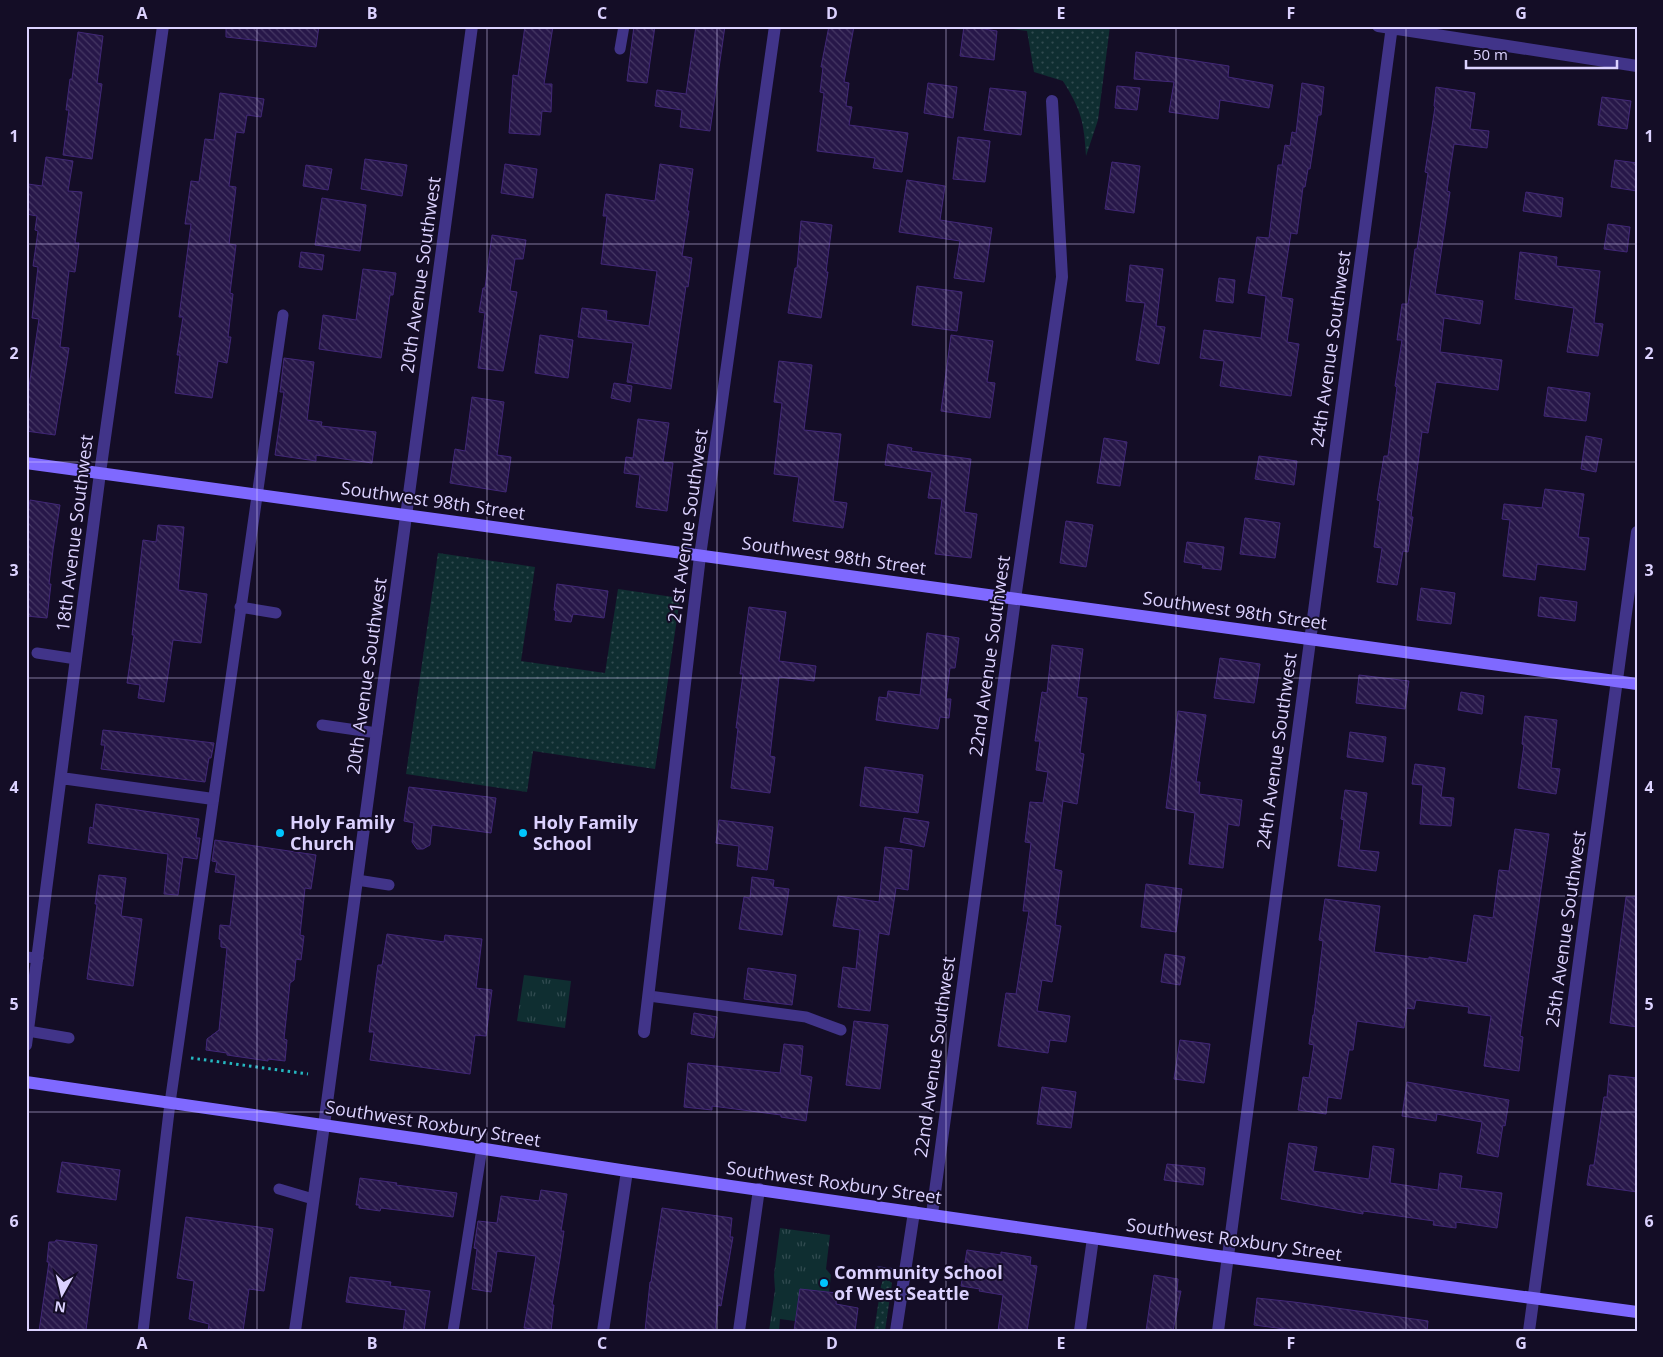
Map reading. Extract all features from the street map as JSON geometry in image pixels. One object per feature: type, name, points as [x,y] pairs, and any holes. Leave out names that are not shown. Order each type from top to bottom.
[{"type":"main road","name":"Southwest 98th Street","points":[[26,463],[1637,684]]},
{"type":"main road","name":"Southwest Roxbury Street","points":[[26,1082],[1228,1258],[1637,1312]]},
{"type":"street","name":"18th Avenue Southwest","points":[[26,1046],[32,958],[61,778],[100,473],[163,26]]},
{"type":"street","name":"20th Avenue Southwest","points":[[294,1331],[324,1125],[472,26]]},
{"type":"street","name":"21st Avenue Southwest","points":[[644,1032],[700,556],[775,26]]},
{"type":"street","points":[[1378,26],[1637,66]]},
{"type":"street","name":"24th Avenue Southwest","points":[[1218,1331],[1392,27]]},
{"type":"street","name":"22nd Avenue Southwest","points":[[932,1214],[1015,599],[1062,277],[1052,101]]},
{"type":"street","name":"25th Avenue Southwest","points":[[1529,1331],[1637,532]]},
{"type":"street","points":[[61,778],[213,799]]},
{"type":"street","points":[[603,1331],[626,1171]]},
{"type":"street","points":[[739,1331],[760,1189]]},
{"type":"street","points":[[896,1331],[914,1212]]},
{"type":"street","points":[[1080,1331],[1093,1238]]},
{"type":"lane","points":[[620,49],[624,26]]},
{"type":"lane","points":[[143,1331],[170,1103],[176,1023],[213,799],[282,315]]},
{"type":"lane","points":[[240,608],[276,613]]},
{"type":"lane","points":[[37,653],[76,659]]},
{"type":"lane","points":[[322,725],[377,733]]},
{"type":"lane","points":[[357,880],[389,885]]},
{"type":"lane","points":[[649,996],[806,1017],[842,1030]]},
{"type":"lane","points":[[28,1032],[69,1038]]},
{"type":"lane","points":[[453,1331],[482,1148]]},
{"type":"lane","points":[[279,1189],[313,1199]]},
{"type":"lane","points":[[879,1272],[904,1275]]},
{"type":"path","points":[[191,1058],[308,1074]]},
{"type":"green space","points":[[993,26],[1110,26],[1098,120],[1086,156],[1084,134],[1078,108],[1063,81],[1034,72],[1027,31]]},
{"type":"green space","points":[[438,553],[535,567],[521,661],[605,673],[618,589],[680,598],[655,769],[533,751],[527,792],[406,774]]},
{"type":"green space","points":[[524,975],[571,981],[565,1028],[517,1021]]},
{"type":"green space","points":[[780,1228],[830,1235],[826,1269],[831,1275],[829,1292],[800,1289],[795,1321],[780,1319],[779,1331],[769,1331],[775,1290],[774,1275]]},
{"type":"green space","points":[[883,1280],[888,1280],[892,1283],[885,1331],[874,1331],[881,1286]]},
{"type":"building","points":[[226,26],[319,26],[316,47],[226,37]]},
{"type":"building","points":[[525,26],[553,26],[544,84],[552,84],[551,112],[542,111],[540,135],[509,133],[513,75],[518,76]]},
{"type":"building","points":[[634,26],[655,26],[647,83],[627,81]]},
{"type":"building","points":[[696,26],[725,26],[710,131],[680,127],[682,110],[655,106],[657,90],[686,94]]},
{"type":"building","points":[[829,26],[854,26],[844,82],[849,83],[846,106],[852,107],[849,125],[908,133],[902,172],[873,168],[875,158],[817,151],[824,93],[820,92],[823,67],[821,67]]},
{"type":"building","points":[[964,26],[997,31],[994,60],[960,56]]},
{"type":"building","points":[[78,32],[103,36],[97,83],[102,84],[92,159],[63,155],[69,110],[66,110]]},
{"type":"building","points":[[1136,52],[1229,66],[1228,77],[1273,85],[1269,108],[1220,100],[1218,119],[1169,112],[1174,82],[1134,79]]},
{"type":"building","points":[[928,83],[957,87],[953,118],[924,113]]},
{"type":"building","points":[[1302,83],[1324,87],[1321,115],[1318,115],[1310,169],[1308,169],[1305,187],[1303,187],[1297,234],[1291,233],[1281,297],[1293,299],[1287,342],[1299,344],[1291,396],[1220,386],[1224,361],[1200,358],[1204,330],[1261,338],[1266,296],[1248,293],[1257,237],[1269,238],[1278,165],[1282,165],[1285,145],[1290,146],[1292,132],[1296,133]]},
{"type":"building","points":[[1117,86],[1140,88],[1137,110],[1115,108]]},
{"type":"building","points":[[1436,87],[1475,93],[1470,129],[1489,131],[1487,148],[1454,144],[1447,191],[1450,192],[1435,294],[1483,301],[1480,324],[1444,318],[1440,352],[1502,360],[1498,390],[1436,382],[1428,433],[1422,432],[1408,552],[1403,551],[1397,585],[1377,582],[1382,548],[1374,547],[1380,501],[1377,500],[1384,456],[1388,456],[1402,340],[1397,340],[1402,304],[1408,304],[1415,249],[1417,249],[1428,173],[1425,172],[1435,107]]},
{"type":"building","points":[[990,88],[1026,92],[1021,135],[984,130]]},
{"type":"building","points":[[220,93],[264,99],[261,117],[247,115],[244,133],[236,132],[229,186],[236,187],[229,244],[236,245],[230,293],[233,294],[228,337],[231,337],[227,363],[218,361],[212,398],[175,393],[180,355],[177,355],[183,317],[179,317],[191,224],[185,224],[191,181],[199,182],[205,139],[214,140]]},
{"type":"building","points":[[1602,97],[1631,101],[1627,129],[1598,125]]},
{"type":"building","points":[[958,137],[990,141],[985,182],[953,179]]},
{"type":"building","points":[[46,157],[73,161],[68,191],[82,192],[75,243],[79,243],[75,272],[69,271],[60,347],[69,348],[55,435],[26,431],[26,407],[39,319],[32,318],[38,267],[33,266],[38,231],[35,230],[37,216],[26,214],[26,196],[28,184],[42,186]]},
{"type":"building","points":[[365,159],[407,165],[402,196],[361,189]]},
{"type":"building","points":[[1615,160],[1637,163],[1637,191],[1611,187]]},
{"type":"building","points":[[1112,162],[1140,166],[1134,213],[1105,209]]},
{"type":"building","points":[[505,164],[537,169],[533,198],[501,193]]},
{"type":"building","points":[[660,164],[693,169],[682,256],[692,258],[671,389],[627,382],[633,343],[578,337],[582,308],[607,311],[606,320],[649,326],[657,271],[601,264],[607,216],[603,216],[606,194],[655,201]]},
{"type":"building","points":[[306,165],[332,169],[328,190],[303,186]]},
{"type":"building","points":[[907,180],[945,186],[940,220],[992,228],[984,282],[954,278],[960,241],[899,232]]},
{"type":"building","points":[[1526,192],[1563,198],[1561,217],[1523,211]]},
{"type":"building","points":[[322,198],[366,205],[360,251],[315,245]]},
{"type":"building","points":[[801,221],[832,225],[826,272],[828,272],[821,318],[788,313],[795,268],[797,268]]},
{"type":"building","points":[[1608,224],[1630,227],[1627,252],[1604,249]]},
{"type":"building","points":[[492,235],[526,240],[523,259],[515,259],[510,291],[517,292],[503,371],[478,368],[485,313],[479,312],[483,288],[485,288]]},
{"type":"building","points":[[301,252],[324,255],[322,270],[299,267]]},
{"type":"building","points":[[1520,252],[1557,257],[1556,266],[1600,271],[1594,323],[1603,324],[1598,356],[1567,352],[1574,308],[1515,299]]},
{"type":"building","points":[[1130,265],[1163,269],[1156,326],[1165,327],[1159,364],[1136,360],[1145,303],[1126,301]]},
{"type":"building","points":[[363,269],[396,273],[393,295],[390,295],[381,358],[319,349],[323,315],[356,320]]},
{"type":"building","points":[[1219,278],[1235,280],[1233,303],[1216,301]]},
{"type":"building","points":[[917,286],[962,292],[957,331],[912,325]]},
{"type":"building","points":[[540,335],[573,340],[568,378],[535,373]]},
{"type":"building","points":[[951,335],[993,341],[987,382],[995,383],[990,418],[941,411]]},
{"type":"building","points":[[284,358],[314,362],[307,420],[322,422],[321,426],[376,432],[372,463],[316,455],[316,461],[275,455],[284,392],[280,392]]},
{"type":"building","points":[[779,361],[812,365],[804,430],[841,434],[833,501],[847,503],[843,528],[793,521],[799,477],[774,474],[782,403],[774,402]]},
{"type":"building","points":[[614,383],[632,386],[630,402],[611,398]]},
{"type":"building","points":[[1548,387],[1590,393],[1586,421],[1544,416]]},
{"type":"building","points":[[472,397],[504,402],[497,455],[511,457],[506,492],[450,483],[455,449],[465,451]]},
{"type":"building","points":[[638,419],[669,423],[663,462],[673,463],[667,511],[636,507],[640,475],[624,473],[626,457],[633,458]]},
{"type":"building","points":[[1586,436],[1602,439],[1596,472],[1581,469]]},
{"type":"building","points":[[1104,438],[1127,442],[1120,486],[1097,483]]},
{"type":"building","points":[[888,444],[912,448],[911,451],[971,459],[964,512],[977,514],[971,558],[935,554],[942,499],[928,498],[932,472],[885,465]]},
{"type":"building","points":[[1259,456],[1297,461],[1294,485],[1255,479]]},
{"type":"building","points":[[1545,489],[1584,494],[1578,537],[1589,538],[1585,570],[1537,564],[1535,580],[1503,576],[1510,520],[1502,519],[1504,504],[1542,508]]},
{"type":"building","points":[[30,500],[60,505],[49,584],[51,584],[47,618],[26,616],[26,525]]},
{"type":"building","points":[[1245,518],[1280,523],[1275,558],[1240,554]]},
{"type":"building","points":[[1066,521],[1093,525],[1086,567],[1060,563]]},
{"type":"building","points":[[158,525],[184,527],[178,590],[207,594],[201,643],[173,640],[164,702],[138,698],[140,685],[127,683],[134,635],[132,635],[143,540],[156,542]]},
{"type":"building","points":[[1187,542],[1224,547],[1221,570],[1202,568],[1203,565],[1184,562]]},
{"type":"building","points":[[557,584],[608,591],[604,618],[573,614],[571,622],[555,620],[556,611],[554,610]]},
{"type":"building","points":[[1421,588],[1455,593],[1451,624],[1417,620]]},
{"type":"building","points":[[1540,597],[1577,602],[1575,621],[1538,616]]},
{"type":"building","points":[[749,607],[786,612],[779,661],[816,666],[814,681],[779,677],[770,756],[775,757],[770,793],[731,788],[743,674],[740,674]]},
{"type":"building","points":[[927,633],[959,638],[955,668],[950,668],[946,699],[951,699],[949,718],[940,717],[938,729],[876,720],[879,697],[887,698],[888,691],[920,695]]},
{"type":"building","points":[[1052,645],[1083,649],[1077,697],[1087,698],[1080,753],[1084,754],[1077,804],[1063,801],[1054,869],[1062,871],[1055,925],[1061,926],[1052,982],[1042,980],[1037,1011],[1070,1016],[1066,1042],[1050,1040],[1048,1053],[998,1046],[1006,993],[1016,994],[1029,911],[1023,911],[1031,843],[1025,842],[1030,802],[1043,803],[1048,772],[1036,770],[1040,741],[1035,741],[1042,692],[1047,693]]},
{"type":"building","points":[[1220,658],[1260,664],[1254,703],[1214,698]]},
{"type":"building","points":[[1359,675],[1409,681],[1405,709],[1356,703]]},
{"type":"building","points":[[1461,692],[1484,696],[1482,714],[1458,710]]},
{"type":"building","points":[[1178,711],[1206,715],[1196,782],[1200,782],[1199,794],[1242,800],[1239,826],[1228,824],[1223,868],[1189,864],[1195,813],[1166,808]]},
{"type":"building","points":[[1525,716],[1557,720],[1551,768],[1560,769],[1556,794],[1518,788],[1524,745],[1522,744]]},
{"type":"building","points":[[103,730],[214,743],[205,782],[101,769],[105,745],[101,745]]},
{"type":"building","points":[[1350,732],[1386,737],[1383,762],[1347,757]]},
{"type":"building","points":[[1415,764],[1445,768],[1441,797],[1454,798],[1451,826],[1420,824],[1423,785],[1412,784]]},
{"type":"building","points":[[865,767],[923,775],[918,813],[860,806]]},
{"type":"building","points":[[409,787],[496,798],[491,833],[432,825],[430,845],[423,849],[417,849],[412,842],[414,823],[404,821]]},
{"type":"building","points":[[1345,790],[1367,793],[1359,850],[1379,852],[1376,871],[1338,866],[1344,820],[1341,819]]},
{"type":"building","points":[[96,804],[199,819],[196,838],[200,838],[197,859],[183,857],[178,895],[164,894],[168,854],[88,843],[90,827],[93,828]]},
{"type":"building","points":[[904,818],[929,822],[924,847],[900,842]]},
{"type":"building","points":[[719,820],[773,827],[767,870],[737,866],[739,846],[716,843]]},
{"type":"building","points":[[1515,829],[1549,834],[1520,1036],[1523,1037],[1519,1071],[1484,1066],[1491,1016],[1468,1013],[1469,1007],[1416,1000],[1414,1009],[1407,1008],[1404,1028],[1357,1021],[1353,1050],[1349,1050],[1341,1099],[1328,1097],[1326,1114],[1298,1110],[1303,1077],[1309,1078],[1314,1045],[1309,1044],[1323,941],[1319,940],[1325,899],[1380,906],[1374,952],[1467,963],[1474,915],[1493,918],[1499,870],[1509,871]]},
{"type":"building","points":[[215,840],[316,855],[311,889],[305,888],[300,935],[304,936],[301,960],[296,959],[294,980],[290,983],[284,1039],[287,1040],[285,1061],[268,1059],[268,1061],[206,1050],[207,1039],[219,1030],[227,948],[221,947],[221,940],[219,939],[220,925],[230,926],[236,875],[215,872],[217,862],[212,861]]},
{"type":"building","points":[[885,847],[912,850],[908,890],[896,888],[889,935],[879,933],[870,1011],[838,1007],[843,967],[856,969],[860,930],[833,926],[838,896],[879,902]]},
{"type":"building","points":[[99,875],[126,878],[121,916],[142,919],[133,986],[87,979]]},
{"type":"building","points":[[752,877],[774,880],[773,887],[789,889],[782,935],[739,929],[744,897],[750,898]]},
{"type":"building","points":[[1146,884],[1182,889],[1176,932],[1141,927]]},
{"type":"building","points":[[1626,897],[1637,897],[1637,1027],[1610,1023]]},
{"type":"building","points":[[387,934],[444,942],[445,935],[482,939],[476,988],[492,990],[486,1036],[475,1035],[470,1074],[370,1060],[374,1032],[369,1032],[378,965],[382,965]]},
{"type":"building","points":[[1165,954],[1185,957],[1180,985],[1161,982]]},
{"type":"building","points":[[748,968],[796,975],[792,1005],[744,999]]},
{"type":"building","points":[[694,1013],[717,1017],[714,1038],[691,1034]]},
{"type":"building","points":[[854,1021],[888,1025],[880,1089],[846,1085]]},
{"type":"building","points":[[1180,1040],[1210,1044],[1204,1083],[1174,1079]]},
{"type":"building","points":[[784,1044],[803,1046],[800,1075],[812,1077],[806,1121],[781,1117],[781,1115],[712,1106],[712,1110],[684,1107],[688,1063],[780,1073]]},
{"type":"building","points":[[1609,1075],[1637,1078],[1637,1192],[1587,1185],[1590,1165],[1594,1165],[1604,1097],[1607,1097]]},
{"type":"building","points":[[1407,1082],[1509,1100],[1498,1157],[1477,1153],[1482,1122],[1437,1114],[1436,1121],[1402,1116]]},
{"type":"building","points":[[1042,1087],[1076,1092],[1071,1128],[1037,1124]]},
{"type":"building","points":[[1289,1143],[1317,1147],[1313,1171],[1369,1179],[1373,1146],[1394,1149],[1390,1183],[1438,1190],[1440,1173],[1462,1176],[1460,1188],[1502,1193],[1497,1228],[1456,1222],[1456,1228],[1433,1225],[1434,1221],[1363,1211],[1363,1214],[1281,1199]]},
{"type":"building","points":[[62,1162],[120,1170],[116,1200],[57,1192]]},
{"type":"building","points":[[1167,1164],[1205,1168],[1203,1185],[1164,1180]]},
{"type":"building","points":[[360,1178],[457,1193],[453,1217],[381,1208],[380,1211],[359,1208],[359,1205],[356,1205]]},
{"type":"building","points":[[541,1190],[567,1194],[561,1231],[564,1231],[552,1305],[554,1305],[551,1331],[524,1328],[536,1256],[497,1251],[491,1292],[472,1289],[477,1249],[474,1248],[478,1221],[497,1223],[501,1196],[539,1201]]},
{"type":"building","points":[[662,1208],[732,1218],[730,1237],[733,1237],[721,1306],[718,1305],[715,1331],[645,1331],[650,1282]]},
{"type":"building","points":[[186,1217],[273,1229],[264,1291],[249,1289],[243,1331],[208,1331],[209,1324],[189,1319],[194,1281],[177,1278]]},
{"type":"building","points":[[56,1240],[97,1245],[86,1330],[39,1331],[49,1262],[47,1262],[49,1242],[55,1242]]},
{"type":"building","points":[[967,1250],[1001,1255],[1001,1252],[1031,1257],[1030,1265],[1037,1266],[1027,1331],[998,1331],[1003,1295],[961,1286]]},
{"type":"building","points":[[1154,1275],[1178,1279],[1177,1291],[1181,1291],[1173,1331],[1146,1331]]},
{"type":"building","points":[[350,1277],[391,1282],[390,1286],[430,1291],[424,1331],[403,1331],[406,1310],[346,1302]]},
{"type":"building","points":[[800,1289],[837,1293],[836,1304],[858,1308],[855,1331],[794,1331]]},
{"type":"building","points":[[1257,1298],[1428,1321],[1427,1331],[1300,1331],[1254,1325]]},
{"type":"place","name":"Holy Family Church","points":[[280,833]]},
{"type":"place","name":"Holy Family School","points":[[523,833]]},
{"type":"place","name":"Community School of West Seattle","points":[[824,1283]]}]
